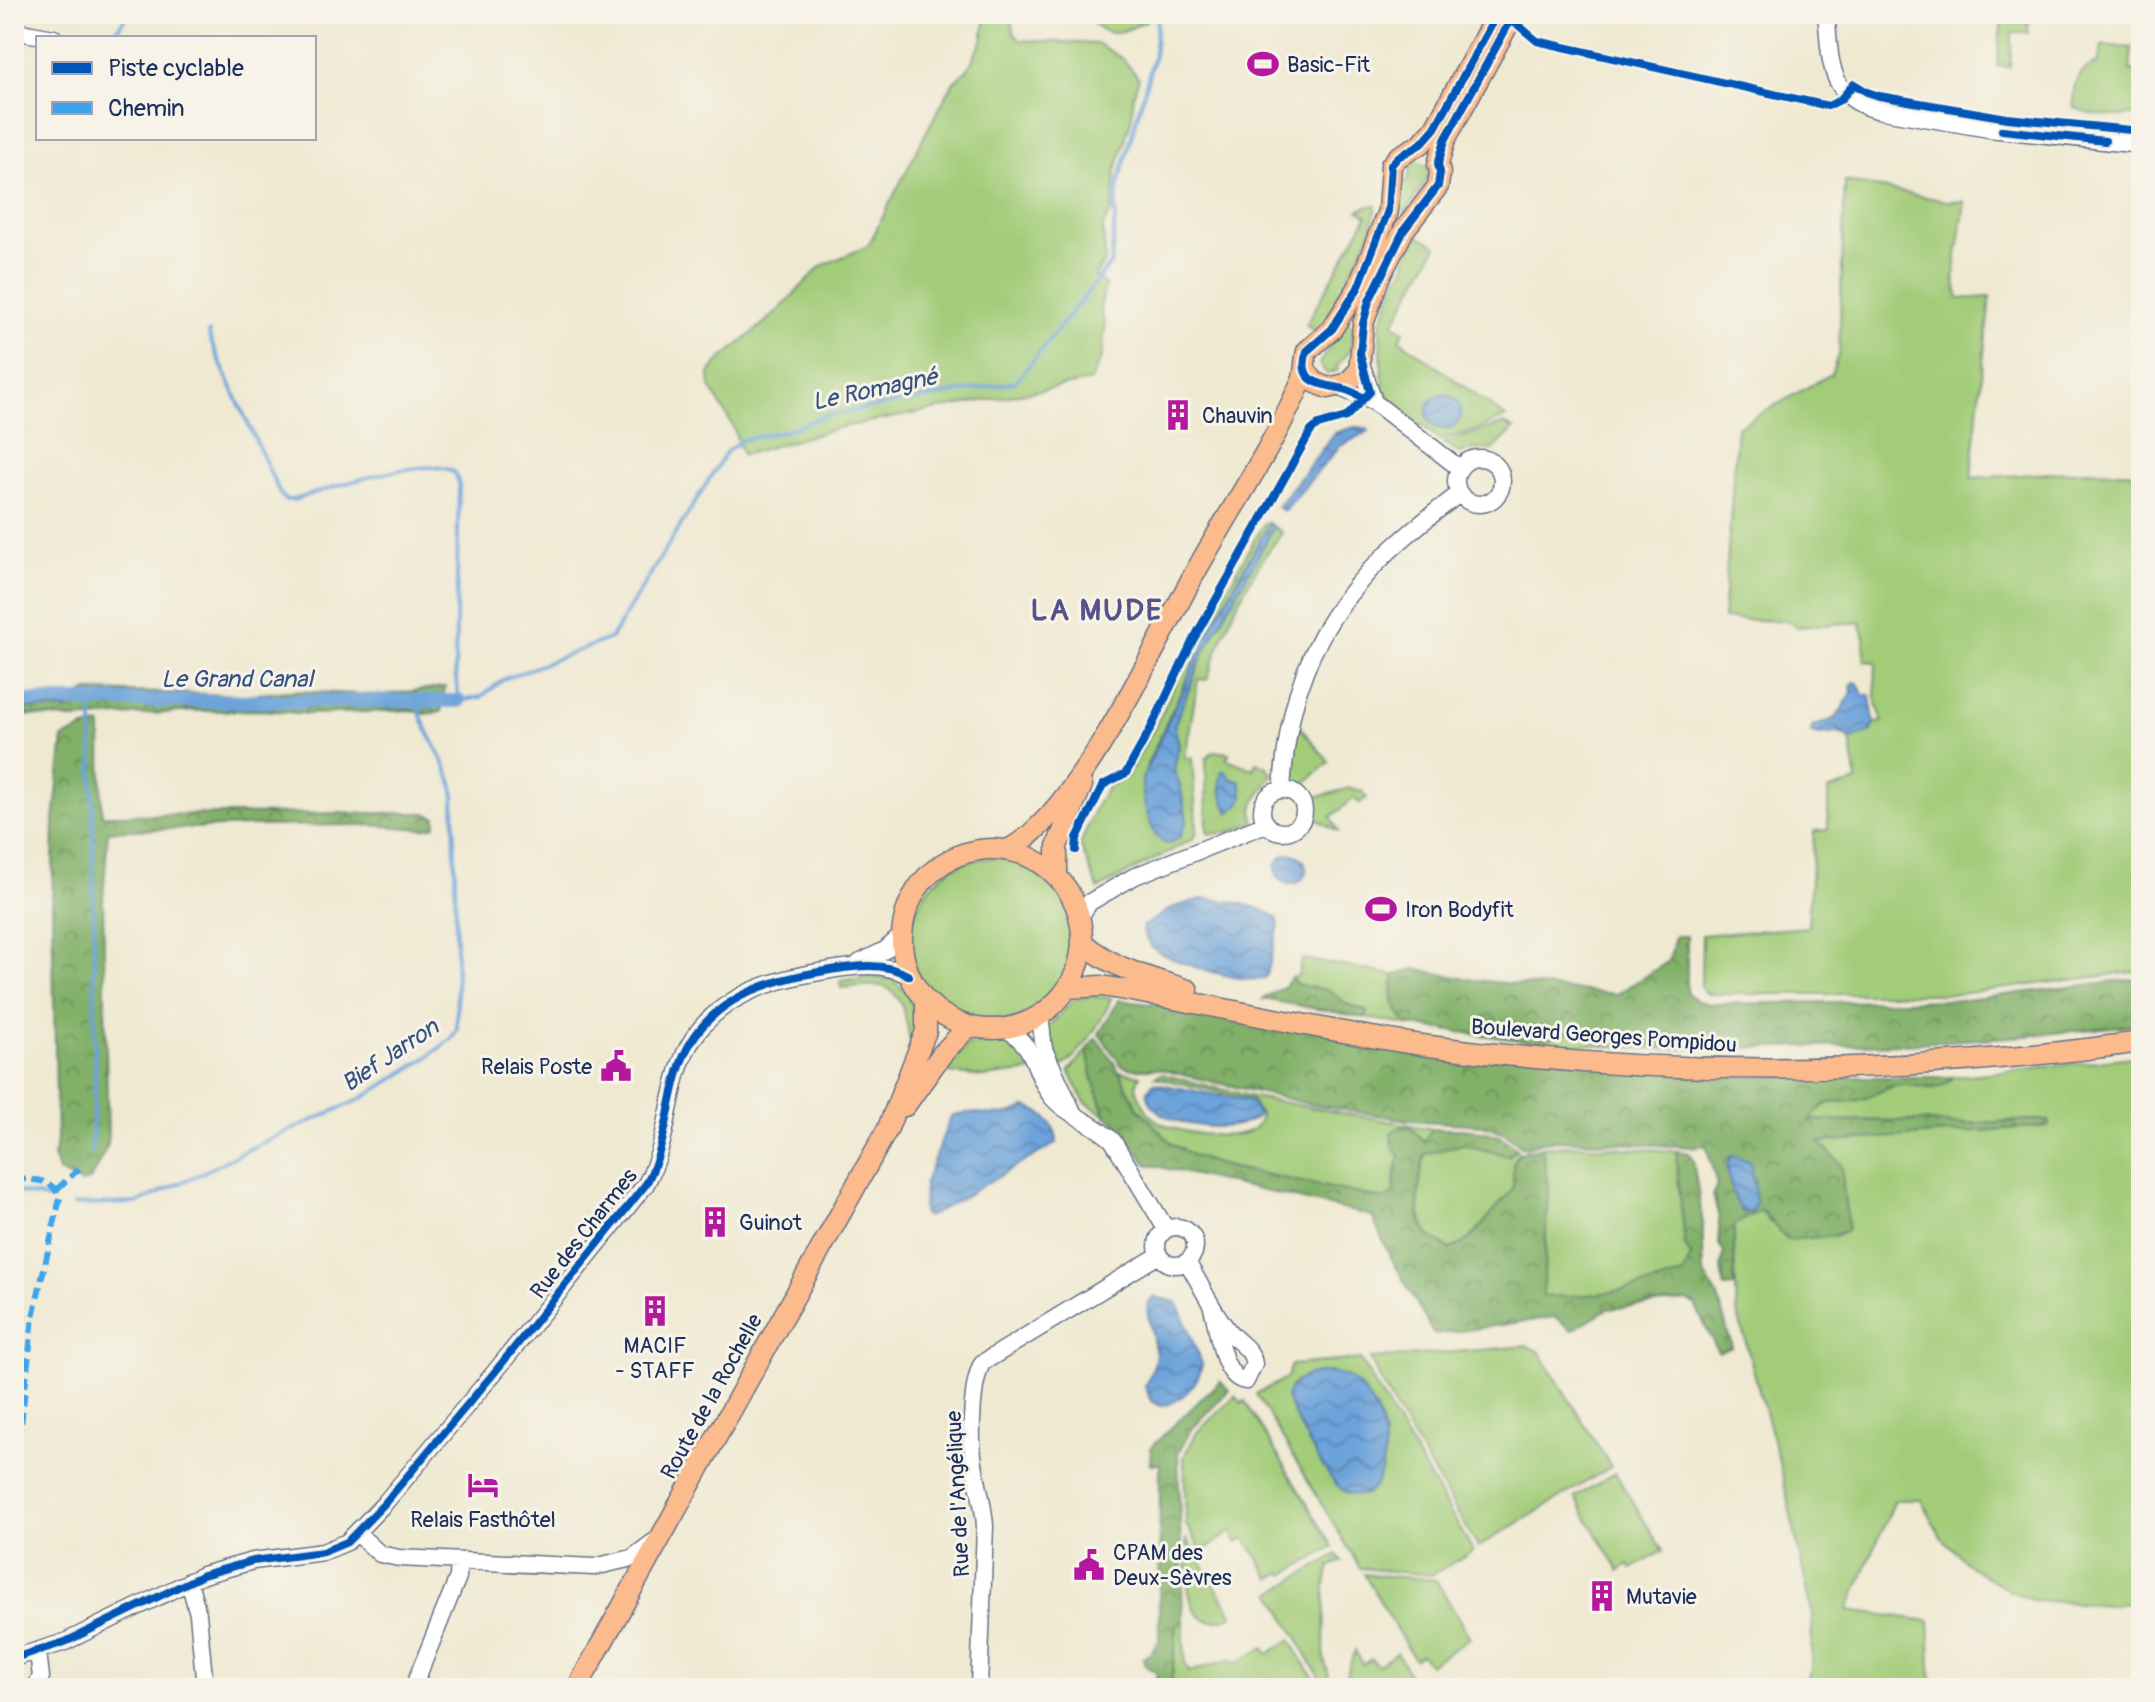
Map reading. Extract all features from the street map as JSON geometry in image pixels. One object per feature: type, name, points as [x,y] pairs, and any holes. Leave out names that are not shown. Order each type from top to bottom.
[{"type":"main road","points":[[1057,876],[1057,846],[1092,759],[1195,572],[1281,425],[1305,369],[1307,351],[1332,329],[1346,309],[1374,252],[1388,211],[1391,165],[1435,128],[1497,14]]},
{"type":"main road","points":[[1281,425],[1307,400],[1354,378],[1361,363],[1363,324],[1369,301],[1404,230],[1438,186],[1438,164],[1445,140],[1514,14]]},
{"type":"main road","points":[[1412,150],[1431,155],[1438,164]]},
{"type":"main road","points":[[1305,369],[1314,382],[1333,388]]},
{"type":"main road","points":[[1007,850],[1040,827],[1092,759]]},
{"type":"main road","points":[[1007,850],[1034,859],[1057,876],[1067,888],[1080,916],[1083,943],[1077,973],[1052,1008],[1006,1029],[968,1027],[938,1013],[926,1002],[909,976],[901,936],[909,903],[923,882],[941,864],[973,851],[1007,850]]},
{"type":"main road","name":"Boulevard Georges Pompidou","points":[[1083,943],[1095,954],[1125,970],[1218,999],[1378,1029],[1522,1048],[1643,1057],[1773,1061],[1902,1057],[2074,1043],[2141,1033]]},
{"type":"main road","name":"Boulevard Georges Pompidou","points":[[1068,988],[1102,986],[1439,1047],[1520,1057],[1643,1066],[1772,1069],[1929,1064],[2141,1042]]},
{"type":"main road","name":"Route de la Rochelle","points":[[888,1128],[926,1031],[926,1002]]},
{"type":"main road","name":"Route de la Rochelle","points":[[577,1688],[888,1128],[942,1054],[968,1027]]},
{"type":"street","points":[[1826,14],[1838,84],[1846,95],[1861,105],[1989,129],[2141,145]]},
{"type":"street","points":[[14,31],[43,36]]},
{"type":"street","points":[[1361,363],[1374,402]]},
{"type":"street","points":[[1333,388],[1374,402],[1459,468]]},
{"type":"street","points":[[1484,458],[1496,464],[1502,480],[1500,491],[1487,503],[1471,503],[1459,494],[1455,481],[1459,468],[1470,459],[1484,458]]},
{"type":"street","points":[[1282,789],[1288,728],[1296,696],[1331,617],[1385,554],[1459,494]]},
{"type":"street","points":[[1282,789],[1299,797],[1304,808],[1303,819],[1293,830],[1271,829],[1266,824],[1261,812],[1265,799],[1282,789]]},
{"type":"street","points":[[1080,916],[1090,902],[1135,876],[1266,824]]},
{"type":"street","name":"Rue des Charmes","points":[[851,967],[885,950],[901,936]]},
{"type":"street","name":"Rue des Charmes","points":[[357,1533],[494,1373],[646,1184],[664,1137],[681,1063],[689,1045],[705,1023],[729,1001],[760,985],[851,967],[877,965],[909,976]]},
{"type":"street","points":[[1040,1016],[1044,1049],[1072,1111]]},
{"type":"street","points":[[1006,1029],[1029,1047],[1051,1095],[1059,1104],[1113,1141],[1166,1229]]},
{"type":"street","points":[[1184,1228],[1193,1236],[1194,1253],[1187,1262],[1175,1265],[1159,1255],[1157,1244],[1166,1229],[1184,1228]]},
{"type":"street","name":"Rue de l'Angélique","points":[[979,1688],[985,1526],[973,1448],[976,1376],[982,1363],[1159,1255]]},
{"type":"street","points":[[1187,1262],[1212,1308]]},
{"type":"street","points":[[14,1658],[65,1642],[189,1581],[228,1566],[323,1552],[347,1542],[357,1533],[386,1556],[579,1567],[607,1566],[632,1558],[660,1537]]},
{"type":"street","points":[[413,1688],[458,1577],[459,1561]]},
{"type":"street","points":[[189,1581],[198,1614],[205,1688]]},
{"type":"street","points":[[35,1688],[41,1677],[38,1652]]},
{"type":"green space","points":[[983,14],[1011,14],[1013,32],[1020,40],[1098,44],[1123,59],[1139,78],[1116,171],[1112,212],[1103,225],[1105,260],[1095,276],[1105,285],[1100,310],[1105,325],[1102,357],[1090,381],[842,427],[742,455],[733,426],[710,387],[709,374],[718,362],[775,314],[821,266],[868,246],[931,123],[954,82],[968,69],[982,41]]},
{"type":"green space","points":[[1031,14],[1147,14],[1148,20],[1124,31],[1110,33],[1096,26],[1089,18]]},
{"type":"green space","points":[[2029,14],[2028,33],[2012,33],[2010,67],[1997,66],[2002,16]]},
{"type":"green space","points":[[2102,45],[2132,48],[2130,71],[2141,72],[2139,113],[2105,115],[2074,107],[2077,79],[2085,69],[2098,63]]},
{"type":"green space","points":[[1413,162],[1426,165],[1429,175],[1406,212],[1396,205],[1401,183],[1407,182]]},
{"type":"green space","points":[[1845,181],[1965,202],[1954,277],[1959,299],[1990,297],[1971,478],[2086,471],[2141,473],[2141,971],[1958,994],[1707,994],[1701,988],[1702,935],[1808,927],[1814,831],[1828,830],[1828,790],[1857,782],[1850,739],[1871,732],[1874,723],[1883,722],[1875,697],[1876,662],[1865,661],[1860,622],[1797,627],[1787,621],[1723,619],[1737,427],[1831,374],[1839,353]]},
{"type":"green space","points":[[1376,206],[1371,232],[1345,283],[1346,290],[1329,314],[1334,318],[1313,331],[1306,325],[1367,216],[1359,210]]},
{"type":"green space","points":[[1419,236],[1437,246],[1394,322],[1404,331],[1399,339],[1506,417],[1477,430],[1440,440],[1398,407],[1382,388],[1380,325],[1397,278],[1405,268],[1408,253]]},
{"type":"green space","points":[[1345,321],[1355,327],[1350,350],[1337,366],[1338,370],[1327,374],[1319,364]]},
{"type":"green space","points":[[1504,424],[1514,429],[1493,450],[1475,449],[1459,453],[1444,443]]},
{"type":"green space","points":[[1264,523],[1282,533],[1238,603],[1207,680],[1198,679],[1185,758],[1192,758],[1197,831],[1193,839],[1098,889],[1080,845],[1095,808],[1108,786],[1127,777],[1160,717],[1183,666]],"holes":[[[1250,557],[1254,560],[1205,650],[1174,725],[1179,745],[1174,770],[1186,820],[1179,838],[1155,835],[1142,791],[1147,764],[1209,631]]]},
{"type":"green space","points":[[445,687],[441,712],[424,714],[412,710],[311,714],[263,710],[73,719],[14,714],[14,708],[74,710],[82,694],[89,691],[245,695],[290,691],[382,695]]},
{"type":"green space","points":[[101,725],[102,815],[425,813],[436,817],[436,826],[422,829],[369,825],[250,826],[108,831],[103,901],[108,1145],[90,1180],[81,1183],[59,1172],[53,1157],[57,1141],[52,908],[54,820],[63,738]]},
{"type":"green space","points":[[1300,727],[1329,762],[1303,785],[1296,784],[1292,763],[1293,747]]},
{"type":"green space","points":[[1213,751],[1229,753],[1227,759],[1253,769],[1256,762],[1272,773],[1255,801],[1255,822],[1227,833],[1209,834],[1207,831],[1206,759]]},
{"type":"green space","points":[[1350,788],[1362,791],[1367,798],[1359,803],[1354,798],[1331,817],[1338,831],[1314,818],[1310,799]]},
{"type":"green space","points":[[992,858],[1023,865],[1050,882],[1067,909],[1074,940],[1067,971],[1050,998],[1023,1015],[992,1022],[961,1015],[934,998],[917,971],[910,940],[917,909],[934,882],[961,865]]},
{"type":"green space","points":[[1675,936],[1687,936],[1687,993],[1697,1001],[1710,1004],[1964,1000],[2141,979],[2141,1024],[1902,1044],[1669,1049],[1638,1041],[1568,1032],[1534,1042],[1407,1025],[1394,1002],[1395,975],[1415,969],[1474,980],[1617,994],[1669,961]]},
{"type":"green space","points":[[1302,959],[1395,975],[1394,1002],[1407,1025],[1367,1018],[1367,1011],[1348,1005],[1329,990],[1296,984],[1291,978],[1298,976]]},
{"type":"green space","points":[[865,977],[892,979],[905,992],[916,1016],[913,1042],[910,1041],[899,1001],[888,989],[872,985],[841,988],[840,981]]},
{"type":"green space","points":[[1291,978],[1296,984],[1329,990],[1348,1005],[1367,1011],[1367,1018],[1263,999],[1285,986]]},
{"type":"green space","points":[[1086,996],[1111,998],[1090,1037],[1075,1056],[1060,1068],[1045,1030],[1074,1000]]},
{"type":"green space","points":[[1119,1000],[1700,1077],[1953,1077],[1939,1087],[1900,1085],[1859,1100],[1832,1102],[1822,1107],[1810,1120],[1958,1124],[2036,1120],[2049,1121],[2049,1126],[1819,1142],[1841,1164],[1848,1230],[1833,1236],[1787,1240],[1761,1210],[1734,1225],[1734,1286],[1724,1287],[1721,1268],[1724,1252],[1719,1244],[1719,1218],[1713,1195],[1717,1185],[1706,1145],[1693,1147],[1560,1140],[1524,1148],[1505,1133],[1483,1125],[1407,1120],[1314,1105],[1158,1069],[1133,1069],[1122,1066],[1099,1034]]},
{"type":"green space","points":[[1568,1032],[1638,1041],[1669,1049],[1534,1042]]},
{"type":"green space","points":[[1096,1038],[1115,1064],[1138,1108],[1171,1143],[1219,1165],[1384,1199],[1395,1193],[1394,1180],[1400,1156],[1392,1146],[1391,1133],[1399,1128],[1409,1126],[1424,1141],[1432,1129],[1454,1129],[1487,1132],[1507,1141],[1516,1148],[1509,1156],[1462,1144],[1425,1154],[1419,1196],[1420,1218],[1429,1235],[1450,1249],[1472,1236],[1511,1191],[1516,1157],[1542,1147],[1548,1186],[1543,1296],[1578,1296],[1615,1291],[1684,1274],[1691,1256],[1685,1245],[1676,1157],[1677,1151],[1689,1153],[1693,1160],[1702,1217],[1704,1274],[1718,1297],[1732,1347],[1718,1352],[1695,1305],[1687,1301],[1607,1309],[1572,1330],[1555,1317],[1434,1335],[1387,1250],[1372,1216],[1147,1164],[1116,1122],[1106,1116],[1087,1050]]},
{"type":"green space","points":[[1007,1040],[1019,1046],[1034,1071],[983,1077],[942,1072],[968,1045]]},
{"type":"green space","points":[[1087,1050],[1106,1116],[1084,1101],[1069,1071]]},
{"type":"green space","points":[[2141,1056],[2141,1601],[2112,1605],[2032,1600],[1971,1567],[1941,1537],[1921,1500],[1895,1500],[1848,1610],[1929,1621],[1932,1688],[1805,1688],[1811,1668],[1812,1612],[1781,1469],[1737,1311],[1733,1225],[1761,1210],[1769,1222],[1812,1237],[1833,1236],[1842,1187],[1841,1165],[1818,1142],[2049,1126],[2036,1120],[1958,1124],[1809,1120],[1826,1104],[1858,1100],[1900,1085],[1933,1088],[1953,1077]]},
{"type":"green space","points":[[1119,1071],[1140,1076],[1137,1091],[1151,1116],[1171,1127],[1199,1134],[1240,1134],[1254,1128],[1261,1116],[1251,1100],[1155,1077],[1161,1074],[1253,1097],[1432,1129],[1424,1141],[1420,1139],[1398,1162],[1395,1194],[1384,1199],[1219,1165],[1192,1155],[1171,1143],[1138,1108]]},
{"type":"green space","points":[[1462,1144],[1509,1156],[1516,1148],[1519,1153],[1510,1192],[1474,1236],[1450,1249],[1431,1237],[1424,1227],[1420,1218],[1420,1184],[1425,1154]]},
{"type":"green space","points":[[1570,1145],[1677,1151],[1685,1245],[1691,1256],[1684,1274],[1614,1291],[1578,1296],[1543,1296],[1548,1186],[1542,1147]]},
{"type":"green space","points":[[1526,1346],[1539,1351],[1611,1467],[1478,1547],[1393,1404],[1370,1359]]},
{"type":"green space","points":[[1360,1359],[1473,1551],[1432,1575],[1360,1568],[1256,1394],[1287,1378],[1291,1365]],"holes":[[[1327,1372],[1353,1380],[1373,1406],[1382,1426],[1382,1467],[1376,1484],[1365,1495],[1345,1492],[1335,1483],[1289,1404],[1291,1386],[1306,1376]]]},
{"type":"green space","points":[[1220,1381],[1229,1390],[1190,1431],[1178,1454],[1183,1620],[1177,1626],[1171,1688],[1154,1688],[1157,1673],[1146,1666],[1143,1658],[1159,1641],[1160,1464],[1150,1464],[1151,1447]]},
{"type":"green space","points":[[1235,1396],[1242,1403],[1245,1401],[1333,1547],[1284,1575],[1282,1572],[1271,1579],[1245,1538],[1237,1542],[1231,1532],[1202,1551],[1186,1525],[1184,1456],[1197,1432]]},
{"type":"green space","points":[[1615,1473],[1663,1551],[1632,1569],[1629,1565],[1619,1571],[1575,1497]]},
{"type":"green space","points":[[1186,1538],[1233,1615],[1216,1621],[1204,1619],[1195,1611],[1188,1583]]},
{"type":"green space","points":[[1337,1554],[1342,1561],[1330,1566],[1325,1586],[1324,1658],[1332,1687],[1318,1675],[1272,1593]]},
{"type":"green space","points":[[1364,1574],[1436,1580],[1470,1638],[1429,1665],[1421,1654],[1414,1659]]},
{"type":"green space","points":[[1183,1620],[1185,1663],[1189,1672],[1231,1659],[1236,1663],[1263,1648],[1268,1654],[1290,1640],[1320,1688],[1171,1688],[1177,1626]]},
{"type":"green space","points":[[1355,1651],[1363,1664],[1372,1659],[1377,1666],[1397,1653],[1411,1677],[1395,1687],[1342,1688],[1341,1680],[1345,1678]]},
{"type":"water","points":[[1444,395],[1456,400],[1461,412],[1456,424],[1444,429],[1432,424],[1427,412],[1432,400]]},
{"type":"water","points":[[1354,427],[1369,431],[1340,446],[1284,511],[1277,507],[1335,433]]},
{"type":"water","points":[[1269,524],[1274,527],[1205,650],[1174,725],[1179,745],[1174,770],[1187,820],[1179,838],[1167,844],[1151,825],[1142,779],[1209,631]]},
{"type":"water","points":[[1854,682],[1858,683],[1863,695],[1870,695],[1874,723],[1871,732],[1850,739],[1839,733],[1811,733],[1813,726],[1829,721],[1838,714],[1851,696]]},
{"type":"water","points":[[14,696],[69,696],[69,709],[14,708]]},
{"type":"water","points":[[1222,771],[1231,779],[1240,781],[1243,797],[1229,813],[1220,786]]},
{"type":"water","points":[[1291,854],[1302,858],[1306,869],[1302,880],[1291,884],[1280,880],[1276,869],[1280,858]]},
{"type":"water","points":[[1201,899],[1250,906],[1277,918],[1279,925],[1267,975],[1263,979],[1238,978],[1206,970],[1175,960],[1151,946],[1142,927],[1172,908]]},
{"type":"water","points":[[1154,1083],[1252,1102],[1258,1115],[1232,1126],[1194,1125],[1175,1120],[1150,1102],[1148,1089]]},
{"type":"water","points":[[1026,1107],[1048,1120],[1055,1130],[1057,1143],[935,1213],[927,1217],[923,1214],[924,1185],[951,1116],[961,1113],[1006,1114]]},
{"type":"water","points":[[1730,1157],[1751,1162],[1756,1202],[1751,1213],[1742,1212],[1730,1184],[1728,1163]]},
{"type":"water","points":[[1155,1297],[1177,1302],[1202,1364],[1188,1391],[1175,1401],[1161,1406],[1151,1401],[1145,1386],[1156,1354],[1147,1309],[1148,1303]]},
{"type":"water","points":[[1327,1372],[1346,1376],[1356,1383],[1373,1406],[1382,1426],[1382,1467],[1376,1484],[1365,1495],[1346,1492],[1338,1486],[1312,1449],[1286,1397],[1292,1385],[1302,1378]]},
{"type":"waterway","points":[[107,36],[118,28],[127,14]]},
{"type":"waterway","name":"Le Romagné","points":[[209,332],[280,494],[286,500],[395,471],[436,467],[455,474],[459,485],[455,670],[459,701],[481,697],[504,679],[611,638],[726,452],[742,440],[788,430],[824,416],[1015,382],[1019,378],[1111,263],[1118,185],[1154,56],[1158,14]]},
{"type":"waterway","points":[[14,22],[81,36]]},
{"type":"waterway","name":"Bief Jarron","points":[[74,1205],[137,1203],[361,1099],[451,1039],[457,1029],[454,791],[417,700]]},
{"type":"waterway","name":"Le Grand Canal","points":[[14,701],[459,701]]},
{"type":"waterway","points":[[91,1152],[95,1081],[92,701]]},
{"type":"waterway","name":"Bief Jarron","points":[[14,1191],[50,1199]]},
{"type":"marked path","points":[[57,1189],[80,1168]]},
{"type":"marked path","points":[[14,1179],[47,1183],[60,1198],[33,1317],[21,1425],[14,1453]]},
{"type":"cycle path","points":[[1497,14],[1518,25],[1537,41],[1828,106],[1840,100],[1854,84],[1879,96],[2007,118],[2141,131]]},
{"type":"cycle path","points":[[1364,398],[1311,379],[1305,369],[1307,351],[1332,329],[1358,288],[1388,211],[1391,165],[1398,157],[1421,144],[1435,128],[1497,14]]},
{"type":"cycle path","points":[[1076,850],[1077,838],[1103,785],[1126,773],[1192,642],[1311,431],[1318,425],[1346,417],[1370,392],[1360,354],[1369,301],[1404,230],[1438,186],[1438,164],[1445,140],[1514,14]]},
{"type":"cycle path","points":[[2002,130],[2105,141]]},
{"type":"cycle path","points":[[14,1658],[65,1642],[203,1575],[253,1561],[323,1552],[347,1542],[384,1504],[494,1373],[646,1184],[657,1157],[678,1072],[699,1030],[732,1001],[796,976],[866,966],[888,968],[909,976]]},
{"type":"place","name":"Basic-Fit","points":[[1263,64]]},
{"type":"place","name":"Chauvin","points":[[1178,415]]},
{"type":"place","name":"Iron Bodyfit","points":[[1381,909]]},
{"type":"place","name":"Relais Poste","points":[[616,1066]]},
{"type":"place","name":"Guinot","points":[[715,1222]]},
{"type":"place","name":"MACIF - STAFF","points":[[655,1311]]},
{"type":"place","name":"Relais Fasthôtel","points":[[483,1485]]},
{"type":"place","name":"CPAM des Deux-Sèvres","points":[[1089,1565]]},
{"type":"place","name":"Mutavie","points":[[1602,1596]]},
{"type":"district","name":"LA MUDE","points":[[1097,610]]}]
